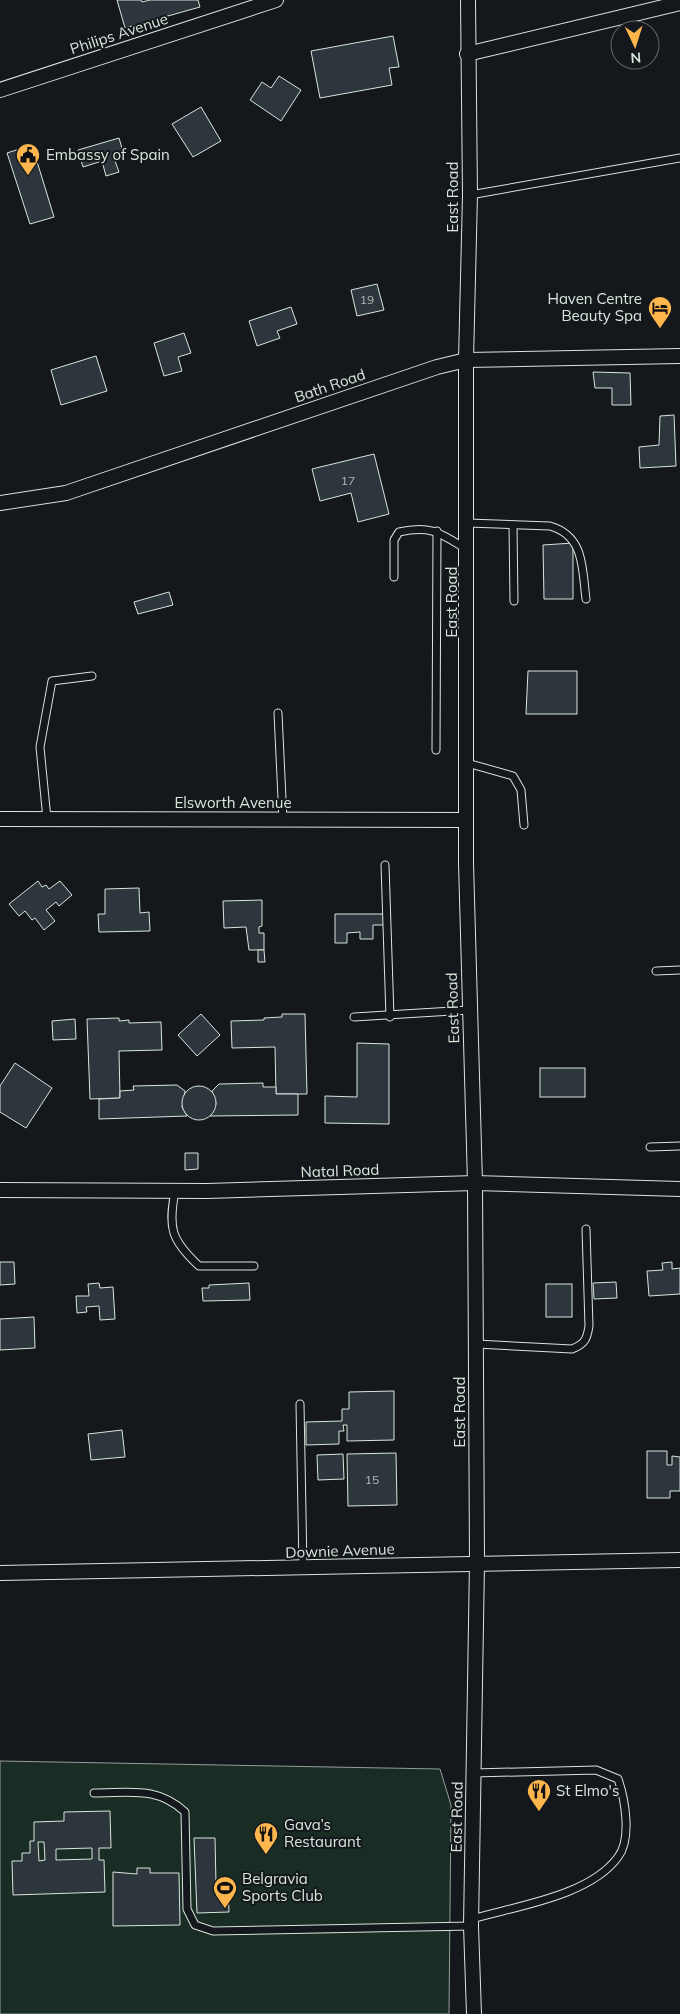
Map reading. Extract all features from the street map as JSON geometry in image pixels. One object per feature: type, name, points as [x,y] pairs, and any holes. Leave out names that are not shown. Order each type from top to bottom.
[{"type":"street","name":"Philips Avenue","points":[[0,90],[276,0]]},
{"type":"street","name":"East Road","points":[[468,0],[470,196],[466,360],[468,523],[466,820],[469,1010],[475,1183],[477,1563],[471,1922],[474,2014]]},
{"type":"street","points":[[468,54],[680,3]]},
{"type":"street","name":"Bath Road","points":[[0,503],[66,493],[437,367],[466,360],[680,356]]},
{"type":"street","name":"Elsworth Avenue","points":[[0,819],[466,820]]},
{"type":"street","name":"Natal Road","points":[[0,1190],[174,1191],[475,1183],[680,1189]]},
{"type":"street","name":"Downie Avenue","points":[[0,1572],[303,1569],[477,1563],[680,1560]]},
{"type":"lane","points":[[470,196],[680,158]]},
{"type":"lane","points":[[466,360],[468,550]]},
{"type":"lane","points":[[468,523],[550,526],[562,529],[571,536],[581,556],[586,599]]},
{"type":"lane","points":[[513,524],[514,601]]},
{"type":"lane","points":[[394,577],[394,540],[399,532],[417,528],[437,531],[468,550]]},
{"type":"lane","points":[[436,750],[437,531]]},
{"type":"lane","points":[[47,819],[40,747],[52,681],[92,676]]},
{"type":"lane","points":[[278,713],[282,820]]},
{"type":"lane","points":[[467,763],[513,776],[521,790],[524,825]]},
{"type":"lane","points":[[385,864],[390,1017]]},
{"type":"lane","points":[[656,971],[680,970]]},
{"type":"lane","points":[[354,1017],[390,1017],[469,1010]]},
{"type":"lane","points":[[650,1147],[680,1146]]},
{"type":"lane","points":[[174,1191],[170,1225],[183,1251],[199,1266],[254,1266]]},
{"type":"lane","points":[[476,1344],[572,1349],[580,1346],[586,1340],[589,1326],[586,1229]]},
{"type":"lane","points":[[300,1404],[303,1569]]},
{"type":"lane","points":[[94,1793],[150,1792],[171,1799],[185,1812],[187,1908],[195,1925],[213,1931],[471,1922],[557,1896],[601,1876],[619,1856],[625,1842],[625,1799],[618,1779],[596,1770],[474,1773]]},
{"type":"green space","name":"Belgravia Sports Club","points":[[0,1761],[440,1769],[451,1805],[449,2014],[0,2014]]},
{"type":"building","points":[[117,0],[141,0],[142,2],[150,0],[198,0],[200,7],[125,28]]},
{"type":"building","points":[[393,36],[399,67],[389,68],[392,85],[320,98],[311,51]]},
{"type":"building","points":[[279,76],[301,90],[281,121],[250,100],[262,82],[271,88]]},
{"type":"building","points":[[201,107],[221,141],[193,157],[172,124]]},
{"type":"building","points":[[119,138],[124,155],[114,158],[119,172],[106,176],[102,161],[83,167],[78,150]]},
{"type":"building","points":[[32,145],[54,217],[30,224],[7,153]]},
{"type":"building","points":[[377,284],[384,310],[357,316],[351,290]]},
{"type":"building","points":[[291,307],[297,324],[277,331],[280,338],[257,346],[249,321]]},
{"type":"building","points":[[184,333],[191,353],[178,357],[182,371],[164,376],[154,343]]},
{"type":"building","points":[[96,356],[107,391],[61,405],[51,370]]},
{"type":"building","points":[[593,372],[630,373],[631,405],[612,405],[612,388],[595,388]]},
{"type":"building","points":[[674,415],[676,466],[640,468],[639,447],[659,445],[660,416]]},
{"type":"building","points":[[374,454],[389,514],[358,522],[351,493],[320,501],[312,469]]},
{"type":"building","points":[[573,543],[573,599],[544,599],[543,545]]},
{"type":"building","points":[[169,592],[173,605],[138,614],[134,602]]},
{"type":"building","points":[[528,671],[577,671],[577,714],[526,714]]},
{"type":"building","points":[[38,881],[42,887],[46,885],[49,889],[60,881],[72,895],[59,906],[56,902],[46,910],[55,921],[44,930],[35,918],[32,920],[25,911],[19,916],[9,904]]},
{"type":"building","points":[[139,888],[140,913],[149,912],[150,931],[99,932],[98,914],[105,914],[105,889]]},
{"type":"building","points":[[262,900],[262,926],[259,927],[259,933],[264,933],[264,950],[249,950],[246,927],[224,928],[223,901]]},
{"type":"building","points":[[335,914],[384,914],[384,925],[373,925],[373,939],[360,939],[360,932],[347,933],[347,943],[335,943]]},
{"type":"building","points":[[258,950],[264,950],[265,962],[258,962]]},
{"type":"building","points":[[201,1014],[220,1035],[197,1056],[178,1035]]},
{"type":"building","points":[[282,1014],[305,1014],[307,1094],[276,1094],[275,1047],[232,1048],[231,1021],[264,1020],[264,1018],[282,1017]]},
{"type":"building","points":[[119,1018],[119,1021],[129,1020],[129,1023],[161,1022],[162,1050],[119,1051],[120,1098],[90,1099],[87,1019]]},
{"type":"building","points":[[75,1019],[76,1039],[53,1040],[52,1021]]},
{"type":"building","points":[[357,1043],[389,1044],[389,1124],[325,1123],[325,1096],[357,1097]]},
{"type":"building","points":[[15,1063],[52,1088],[26,1128],[0,1112],[0,1086]]},
{"type":"building","points":[[540,1068],[585,1068],[585,1097],[540,1097]]},
{"type":"building","points":[[263,1083],[263,1087],[276,1087],[276,1094],[298,1094],[298,1115],[210,1116],[216,1104],[212,1091],[219,1084]]},
{"type":"building","points":[[177,1085],[185,1091],[182,1107],[187,1116],[99,1119],[99,1099],[120,1098],[120,1091],[134,1090],[133,1086]]},
{"type":"building","points":[[199,1086],[206,1087],[211,1091],[215,1096],[215,1110],[211,1115],[206,1119],[199,1120],[192,1119],[187,1115],[183,1110],[182,1103],[183,1096],[187,1091],[192,1087]]},
{"type":"building","points":[[185,1153],[198,1153],[198,1169],[185,1170]]},
{"type":"building","points":[[0,1262],[14,1262],[15,1284],[0,1285]]},
{"type":"building","points":[[672,1262],[672,1269],[680,1268],[680,1294],[649,1296],[647,1271],[663,1270],[662,1263]]},
{"type":"building","points":[[616,1282],[617,1298],[594,1299],[593,1283]]},
{"type":"building","points":[[99,1283],[100,1288],[113,1287],[115,1319],[100,1320],[99,1306],[86,1307],[87,1312],[77,1313],[76,1296],[89,1296],[88,1284]]},
{"type":"building","points":[[249,1283],[250,1300],[203,1301],[202,1288],[209,1288],[209,1285]]},
{"type":"building","points":[[546,1284],[572,1284],[572,1317],[546,1317]]},
{"type":"building","points":[[34,1317],[35,1348],[0,1350],[0,1319]]},
{"type":"building","points":[[394,1391],[394,1440],[347,1441],[347,1425],[343,1425],[344,1431],[339,1431],[339,1444],[306,1445],[306,1422],[342,1421],[342,1409],[349,1409],[349,1392]]},
{"type":"building","points":[[122,1430],[125,1457],[91,1460],[88,1434]]},
{"type":"building","points":[[647,1451],[667,1451],[667,1465],[672,1465],[672,1456],[680,1457],[680,1491],[670,1491],[670,1498],[647,1498]]},
{"type":"building","points":[[396,1453],[397,1505],[348,1506],[347,1454]]},
{"type":"building","points":[[343,1454],[344,1479],[318,1480],[317,1455]]},
{"type":"building","points":[[110,1811],[111,1848],[99,1848],[99,1860],[104,1860],[105,1892],[13,1895],[12,1861],[22,1861],[22,1853],[30,1853],[30,1841],[34,1841],[34,1822],[64,1821],[64,1812]],"holes":[[[38,1842],[44,1842],[45,1860],[39,1861]],[[92,1848],[92,1859],[56,1860],[56,1849]]]},
{"type":"building","points":[[194,1838],[215,1838],[216,1885],[228,1885],[229,1912],[197,1913]]},
{"type":"building","points":[[137,1868],[150,1868],[150,1873],[179,1873],[180,1925],[113,1926],[113,1872],[137,1874]]},
{"type":"place","name":"Embassy of Spain","points":[[28,176]]},
{"type":"place","name":"Haven Centre Beauty Spa","points":[[660,329]]},
{"type":"place","name":"St Elmo's","points":[[539,1812]]},
{"type":"place","name":"Gava’s Restaurant","points":[[266,1855]]},
{"type":"place","name":"Belgravia Sports Club","points":[[225,1909]]}]
